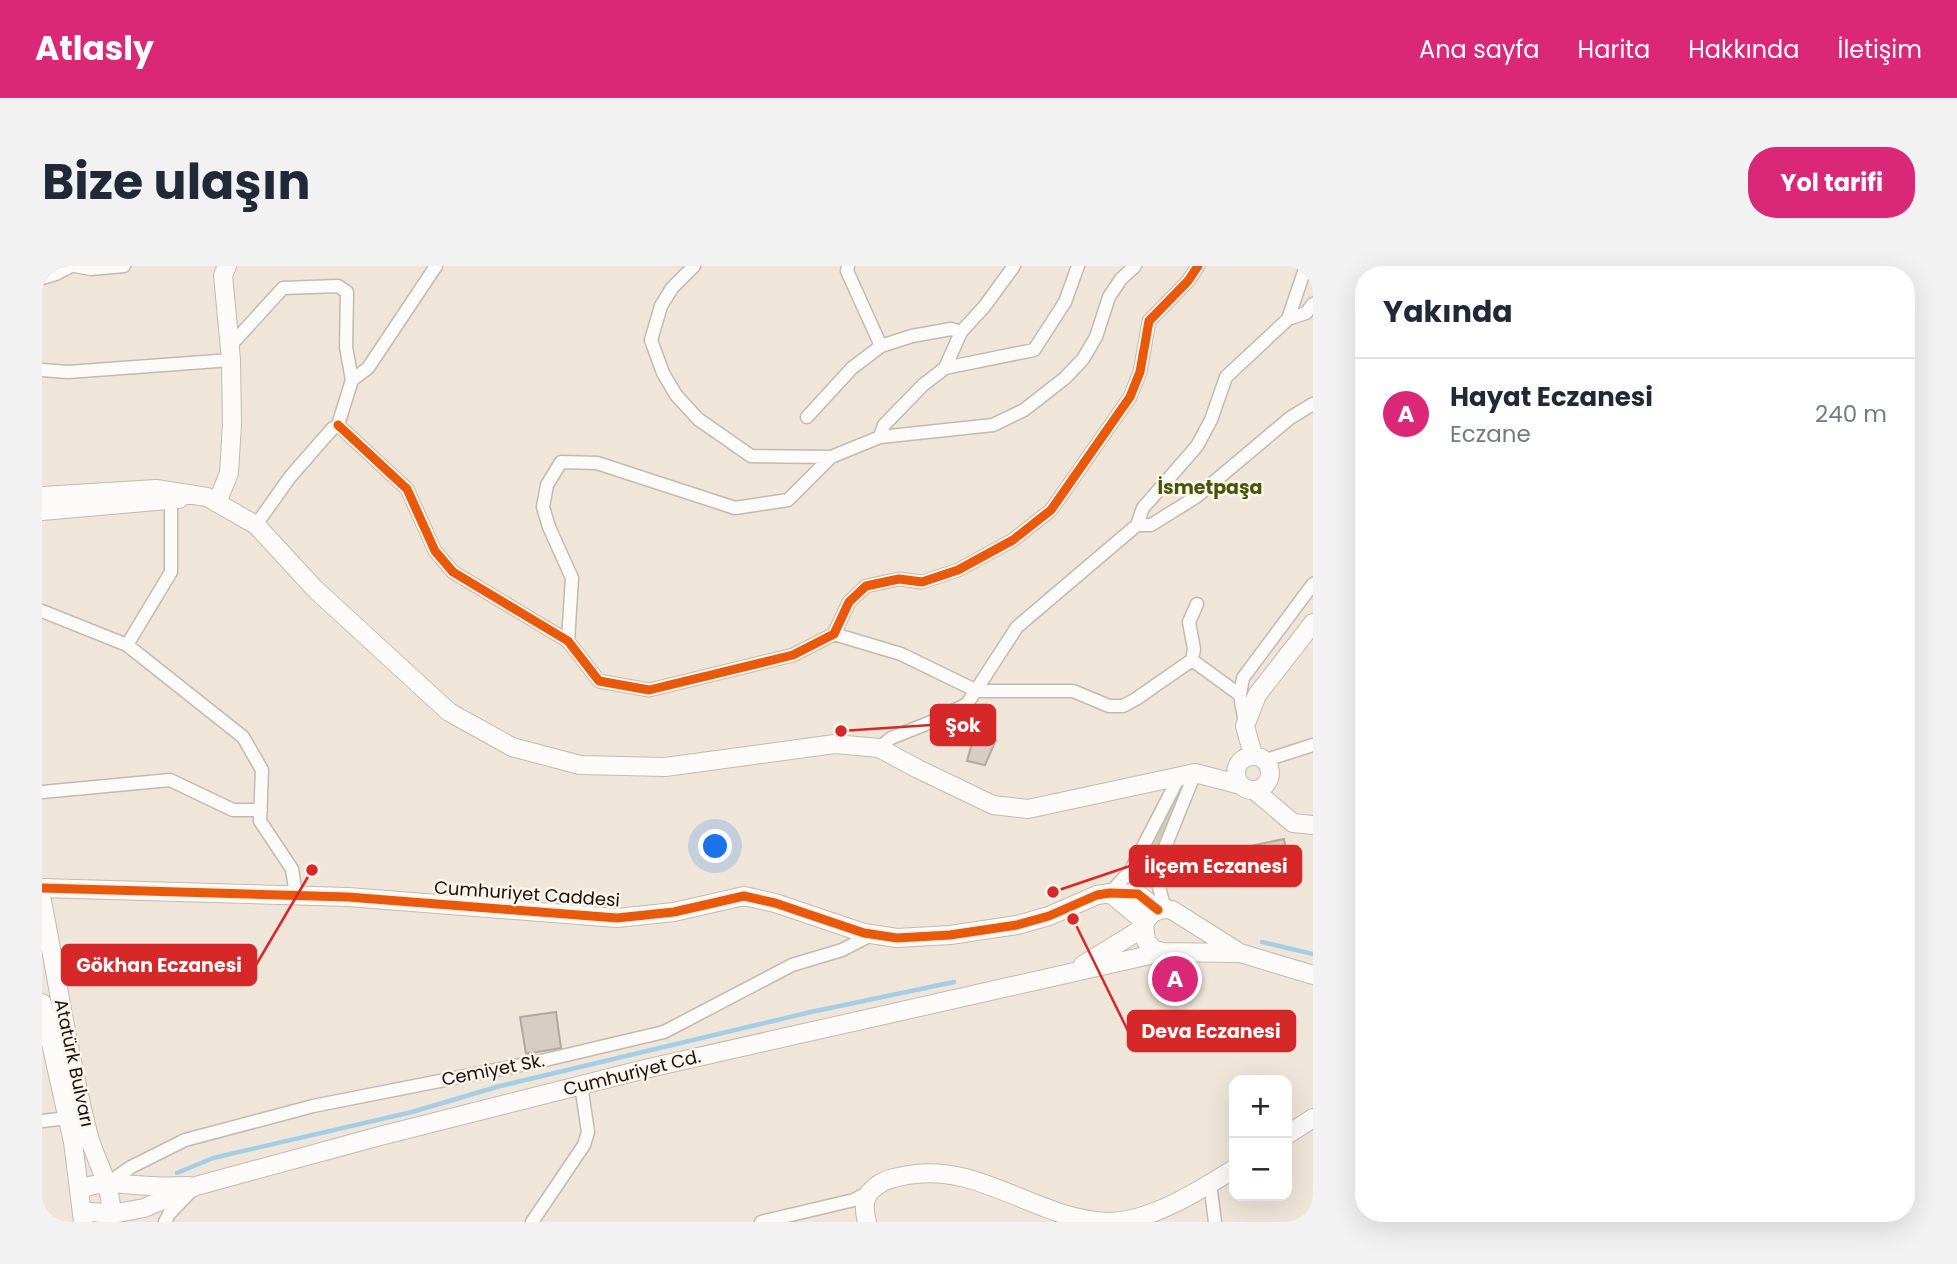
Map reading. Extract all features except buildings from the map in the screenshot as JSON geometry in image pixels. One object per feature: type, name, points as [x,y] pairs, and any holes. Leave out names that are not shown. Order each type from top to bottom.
[{"type":"street","points":[[42,278],[73,266],[91,269],[124,266]]},
{"type":"street","points":[[352,380],[368,368],[436,266]]},
{"type":"street","points":[[694,266],[672,288],[661,306],[651,340],[663,373],[677,395],[698,419],[751,456],[831,457]]},
{"type":"street","points":[[848,266],[847,271],[881,346]]},
{"type":"street","points":[[945,368],[961,332],[984,307],[1014,266]]},
{"type":"street","points":[[880,437],[884,425],[923,385],[945,368],[1034,350],[1065,302],[1078,266]]},
{"type":"street","points":[[568,641],[572,578],[543,507],[547,485],[561,462],[597,463],[735,508],[788,500],[831,457],[880,437],[993,425],[1024,410],[1065,378],[1083,359],[1096,337],[1110,297],[1121,279],[1135,266]]},
{"type":"street","points":[[338,425],[407,489],[435,551],[453,572],[568,641],[599,681],[649,690],[793,656],[834,634],[849,602],[866,586],[899,579],[922,582],[958,570],[1013,540],[1051,510],[1130,397],[1140,372],[1149,321],[1188,281],[1198,266]]},
{"type":"street","points":[[1288,319],[1306,266]]},
{"type":"street","points":[[212,500],[229,473],[232,424],[231,353],[225,269]]},
{"type":"street","points":[[42,370],[68,372],[231,353],[282,288],[338,286],[347,292],[346,347],[352,380],[338,425],[290,477],[256,525]]},
{"type":"street","points":[[879,748],[891,738],[967,704],[1017,627],[1137,525],[1143,508],[1197,446],[1211,420],[1226,377],[1288,319],[1306,313],[1313,304]]},
{"type":"street","points":[[807,417],[852,368],[881,346],[912,336],[951,330],[961,332]]},
{"type":"street","points":[[1137,525],[1151,525],[1196,497],[1290,418],[1313,404]]},
{"type":"street","points":[[42,496],[156,489],[212,500],[256,525],[315,589],[449,712],[512,747],[580,765],[665,767],[835,744],[879,748],[993,805],[1028,809],[1187,775],[1261,789],[1270,779],[1270,766],[1259,758],[1245,726],[1240,695],[1243,678],[1313,584]]},
{"type":"street","points":[[42,511],[171,500],[212,500]]},
{"type":"street","points":[[127,645],[171,572],[171,500]]},
{"type":"street","points":[[834,634],[901,654],[977,691],[1073,691],[1109,706],[1123,706],[1192,660],[1194,649],[1189,622],[1197,604]]},
{"type":"street","points":[[42,611],[127,645],[243,737],[262,770],[260,821],[292,869],[296,895]]},
{"type":"street","points":[[1245,726],[1257,695],[1313,623]]},
{"type":"street","points":[[1192,660],[1240,695]]},
{"type":"street","points":[[1313,745],[1259,758],[1246,757],[1237,766],[1236,773],[1247,788],[1293,823],[1313,825]]},
{"type":"street","points":[[1110,893],[1131,870],[1187,775]]},
{"type":"street","points":[[1158,916],[1186,926],[1185,937],[1180,946],[1167,952],[1148,944],[1143,935],[1158,916],[1157,867],[1187,775]]},
{"type":"street","points":[[42,792],[170,780],[233,810],[261,810]]},
{"type":"street","name":"Cumhuriyet Caddesi","points":[[42,888],[296,895],[617,918],[674,912],[744,896],[889,937],[922,937],[1017,925],[1049,916],[1097,895],[1138,894],[1158,916],[1240,953],[1313,975]]},
{"type":"street","name":"Atatürk Bulvarı","points":[[42,901],[87,1131],[108,1183],[112,1200],[111,1218]]},
{"type":"street","points":[[1071,972],[1158,916]]},
{"type":"street","name":"Cemiyet Sk.","points":[[108,1183],[131,1167],[185,1140],[313,1106],[541,1061],[664,1032],[792,965],[842,950],[871,934]]},
{"type":"street","name":"Cumhuriyet Caddesi","points":[[1167,952],[1240,953]]},
{"type":"street","name":"Cumhuriyet Cd.","points":[[196,1186],[582,1085],[1167,952]]},
{"type":"street","name":"Atatürk Bulvarı","points":[[42,1003],[67,1118],[82,1217]]},
{"type":"street","points":[[531,1222],[584,1145],[588,1132],[582,1085]]},
{"type":"street","points":[[42,1121],[67,1118]]},
{"type":"street","points":[[1292,1132],[1313,1118]]},
{"type":"street","points":[[761,1222],[854,1200],[881,1182],[895,1177],[939,1172],[977,1180],[1073,1215],[1107,1222],[1147,1217],[1229,1172]]},
{"type":"street","points":[[79,1190],[108,1183],[196,1186]]},
{"type":"street","points":[[1210,1184],[1215,1222]]},
{"type":"street","points":[[82,1217],[111,1218],[144,1208],[196,1186]]},
{"type":"street","points":[[165,1222],[169,1214],[196,1186]]},
{"type":"street","points":[[867,1222],[864,1201],[870,1191]]},
{"type":"green space","points":[[1180,786],[1184,786],[1153,856],[1144,887],[1134,884]]},
{"type":"waterway","points":[[1262,942],[1313,954]]},
{"type":"waterway","points":[[177,1173],[213,1158],[412,1112],[500,1086],[811,1012],[954,982]]},
{"type":"cycle path","points":[[338,425],[407,489],[435,551],[453,572],[568,641],[599,681],[649,690],[793,655],[834,634],[849,602],[866,586],[899,579],[922,582],[958,570],[1013,540],[1051,510],[1130,397],[1140,372],[1149,321],[1188,281],[1198,266]]},
{"type":"cycle path","points":[[42,888],[348,897],[617,918],[674,912],[744,896],[775,903],[864,933],[897,938],[950,935],[1017,925],[1049,916],[1097,895],[1110,893],[1138,894],[1158,910]]},
{"type":"place","name":"Şok","points":[[841,731]]},
{"type":"place","name":"Gökhan Eczanesi","points":[[312,870]]},
{"type":"place","name":"İlçem Eczanesi","points":[[1053,892]]},
{"type":"place","name":"Deva Eczanesi","points":[[1073,919]]},
{"type":"place","name":"Hayat Eczanesi","points":[[1175,979]]},
{"type":"district","name":"İsmetpaşa","points":[[1210,487]]}]
